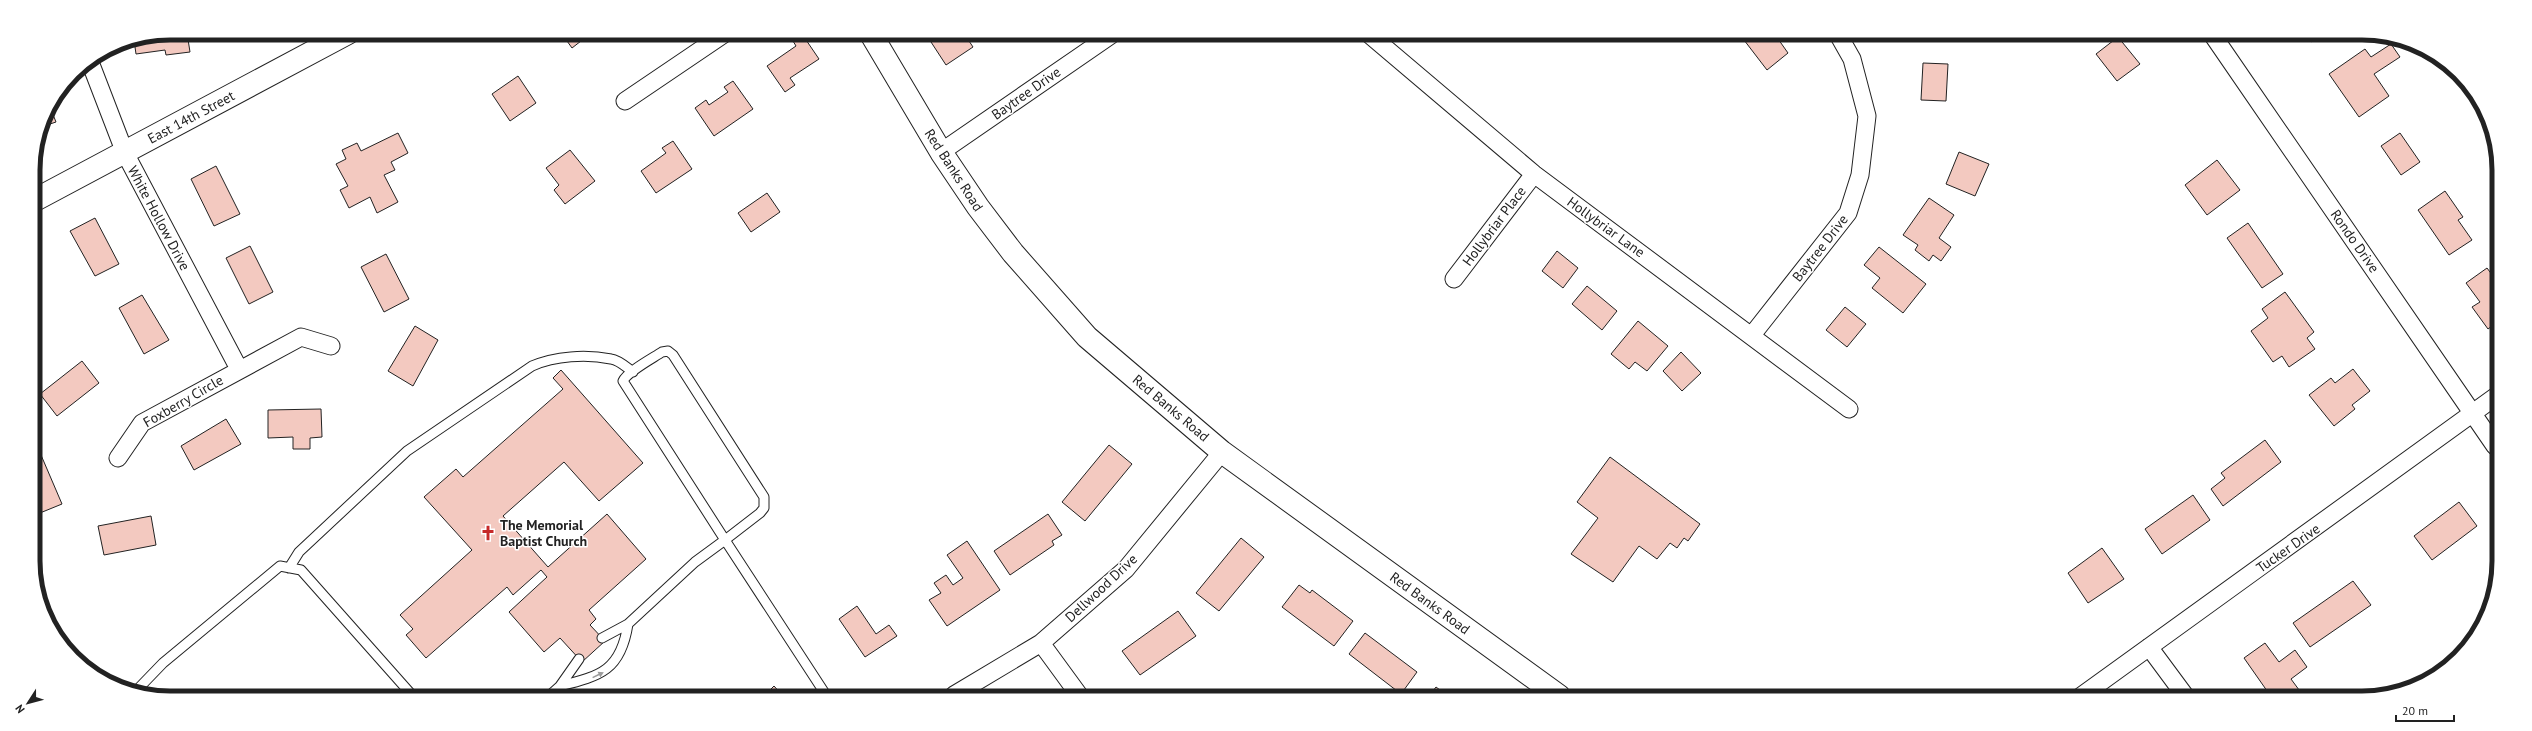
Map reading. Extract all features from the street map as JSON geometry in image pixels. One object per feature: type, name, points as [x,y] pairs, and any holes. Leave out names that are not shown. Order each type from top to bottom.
[{"type":"street","name":"East 14th Street","points":[[40,198],[335,40]]},
{"type":"street","points":[[625,101],[715,40]]},
{"type":"street","name":"Red Banks Road","points":[[875,40],[941,152],[1013,253],[1087,337],[1222,452],[1552,691]]},
{"type":"street","name":"Baytree Drive","points":[[941,152],[1104,40]]},
{"type":"street","name":"Hollybriar Lane","points":[[1375,40],[1534,174],[1752,335],[1849,409]]},
{"type":"street","name":"Baytree Drive","points":[[1752,335],[1848,213],[1860,175],[1867,116],[1852,59],[1841,40]]},
{"type":"street","name":"Rondo Drive","points":[[2216,40],[2492,442]]},
{"type":"street","name":"White Hollow Drive","points":[[92,66],[125,153],[239,369]]},
{"type":"street","name":"Hollybriar Place","points":[[1454,279],[1534,174]]},
{"type":"street","name":"Foxberry Circle","points":[[118,458],[142,422],[239,369],[301,337],[331,346]]},
{"type":"street","name":"Tucker Drive","points":[[2088,691],[2352,503],[2492,399]]},
{"type":"street","name":"Dellwood Drive","points":[[961,691],[1041,643],[1126,569],[1222,452]]},
{"type":"street","points":[[1041,643],[1076,691]]},
{"type":"street","points":[[2148,647],[2181,691]]},
{"type":"lane","points":[[602,638],[628,624],[695,562],[725,540],[760,513],[766,503],[764,497],[673,355],[668,351],[662,352],[625,377],[625,387],[725,540],[823,691]]},
{"type":"lane","points":[[289,568],[303,548],[407,451],[532,366],[548,359],[612,359],[633,372]]},
{"type":"lane","points":[[139,687],[163,663],[280,566],[301,570],[408,691]]},
{"type":"lane","points":[[560,686],[594,677],[610,667],[621,652],[628,624]]},
{"type":"lane","points":[[554,691],[560,686],[579,659]]},
{"type":"building","points":[[162,40],[188,40],[190,52],[166,55],[165,50],[136,54],[135,45]]},
{"type":"building","points":[[566,40],[580,40],[581,41],[572,48]]},
{"type":"building","points":[[806,40],[819,59],[790,78],[795,85],[785,92],[767,66],[796,46],[793,41]]},
{"type":"building","points":[[934,40],[968,40],[973,47],[946,65],[931,42]]},
{"type":"building","points":[[1744,40],[1779,40],[1788,53],[1767,70]]},
{"type":"building","points":[[2114,40],[2120,40],[2140,64],[2117,81],[2096,54]]},
{"type":"building","points":[[2391,44],[2400,57],[2374,74],[2389,96],[2359,117],[2329,74],[2365,49],[2371,57]]},
{"type":"building","points":[[1923,63],[1948,64],[1946,101],[1921,100]]},
{"type":"building","points":[[518,76],[536,103],[510,121],[492,94]]},
{"type":"building","points":[[733,81],[753,109],[714,136],[695,108],[706,100],[709,105],[728,92],[724,87]]},
{"type":"building","points":[[53,114],[56,122],[48,125]]},
{"type":"building","points":[[398,133],[408,153],[391,162],[395,170],[384,175],[398,202],[377,213],[370,197],[349,208],[340,190],[348,186],[336,164],[346,159],[342,150],[357,143],[361,151]]},
{"type":"building","points":[[2400,133],[2420,162],[2401,175],[2381,146]]},
{"type":"building","points":[[673,141],[692,169],[656,193],[641,171],[666,153],[662,148]]},
{"type":"building","points":[[570,150],[595,181],[565,204],[554,190],[559,185],[546,168]]},
{"type":"building","points":[[1959,152],[1989,164],[1975,196],[1946,184]]},
{"type":"building","points":[[2217,160],[2240,190],[2207,215],[2185,185]]},
{"type":"building","points":[[216,166],[240,214],[214,226],[191,179]]},
{"type":"building","points":[[2445,191],[2463,217],[2458,220],[2472,240],[2449,255],[2418,210]]},
{"type":"building","points":[[767,193],[780,212],[751,232],[738,213]]},
{"type":"building","points":[[1929,198],[1954,215],[1939,238],[1951,247],[1941,261],[1933,255],[1929,261],[1915,250],[1918,245],[1903,235]]},
{"type":"building","points":[[95,218],[119,264],[95,276],[70,231]]},
{"type":"building","points":[[2248,223],[2283,274],[2262,288],[2227,238]]},
{"type":"building","points":[[250,246],[273,292],[249,304],[226,258]]},
{"type":"building","points":[[1879,247],[1926,284],[1903,313],[1872,288],[1880,278],[1864,265]]},
{"type":"building","points":[[1557,251],[1578,268],[1563,288],[1542,271]]},
{"type":"building","points":[[386,254],[409,299],[384,312],[361,267]]},
{"type":"building","points":[[2487,268],[2492,275],[2492,326],[2488,329],[2472,307],[2480,302],[2466,283]]},
{"type":"building","points":[[1587,286],[1617,311],[1602,330],[1572,304]]},
{"type":"building","points":[[2285,292],[2314,332],[2307,338],[2315,349],[2289,367],[2282,356],[2273,362],[2251,331],[2268,318],[2262,309]]},
{"type":"building","points":[[142,295],[169,340],[144,354],[119,308]]},
{"type":"building","points":[[1845,307],[1866,324],[1847,347],[1826,330]]},
{"type":"building","points":[[1638,321],[1668,346],[1647,371],[1635,362],[1629,369],[1611,354]]},
{"type":"building","points":[[415,326],[438,340],[413,386],[388,371]]},
{"type":"building","points":[[1681,352],[1701,373],[1682,391],[1663,371]]},
{"type":"building","points":[[82,361],[99,383],[57,416],[40,394]]},
{"type":"building","points":[[2353,369],[2370,391],[2352,405],[2355,409],[2334,426],[2309,395],[2331,378],[2335,383]]},
{"type":"building","name":"The Memorial Baptist Church","points":[[561,370],[643,463],[599,501],[564,462],[503,516],[548,567],[607,514],[646,559],[589,610],[596,619],[590,625],[605,641],[582,662],[560,638],[544,652],[509,612],[547,577],[541,570],[513,595],[507,587],[426,658],[406,635],[413,629],[400,615],[472,550],[424,497],[456,469],[463,477],[563,389],[553,378]]},
{"type":"building","points":[[321,409],[322,437],[310,438],[310,449],[293,449],[293,437],[268,438],[268,410]]},
{"type":"building","points":[[226,419],[241,444],[194,470],[181,446]]},
{"type":"building","points":[[2265,440],[2281,462],[2223,506],[2211,489],[2225,478],[2221,473]]},
{"type":"building","points":[[1109,445],[1132,464],[1085,521],[1062,502]]},
{"type":"building","points":[[40,456],[62,504],[40,513]]},
{"type":"building","points":[[1610,457],[1700,524],[1688,541],[1684,538],[1677,548],[1670,543],[1657,559],[1639,546],[1613,582],[1571,554],[1598,518],[1577,502]]},
{"type":"building","points":[[2193,495],[2210,520],[2162,554],[2145,529]]},
{"type":"building","points":[[2459,502],[2477,526],[2432,560],[2414,536]]},
{"type":"building","points":[[1048,514],[1062,535],[1052,541],[1054,545],[1010,575],[994,551]]},
{"type":"building","points":[[151,516],[156,545],[104,555],[98,526]]},
{"type":"building","points":[[1241,538],[1264,557],[1219,611],[1196,593]]},
{"type":"building","points":[[967,541],[1000,590],[947,626],[929,600],[941,593],[934,583],[946,575],[953,585],[963,578],[947,555]]},
{"type":"building","points":[[2102,548],[2124,579],[2088,603],[2068,573]]},
{"type":"building","points":[[2353,581],[2371,605],[2310,647],[2293,623]]},
{"type":"building","points":[[1299,585],[1310,593],[1312,590],[1353,621],[1334,646],[1282,607]]},
{"type":"building","points":[[857,606],[876,634],[889,625],[897,636],[865,657],[839,619]]},
{"type":"building","points":[[1178,611],[1196,636],[1140,675],[1122,651]]},
{"type":"building","points":[[1365,633],[1417,672],[1403,691],[1397,691],[1349,654]]},
{"type":"building","points":[[2265,643],[2279,662],[2295,650],[2307,667],[2291,679],[2300,691],[2267,691],[2244,658]]},
{"type":"building","points":[[774,686],[778,691],[769,691]]},
{"type":"building","points":[[1436,687],[1441,691],[1433,691]]},
{"type":"place","name":"The Memorial Baptist Church","points":[[488,533]]}]
